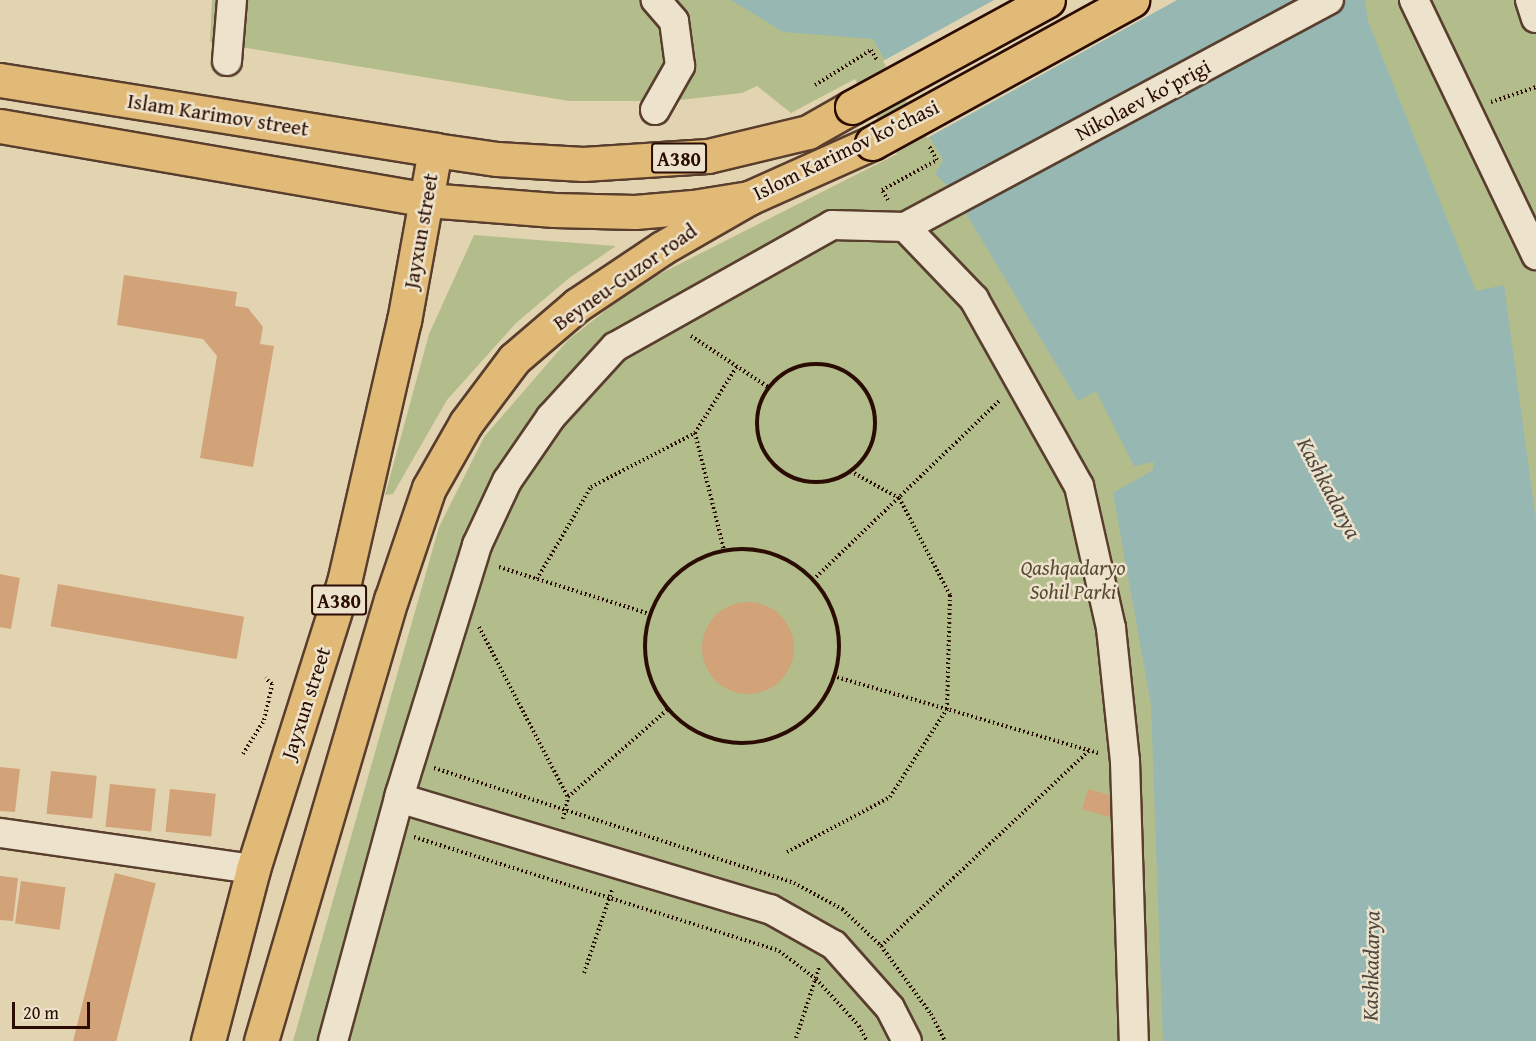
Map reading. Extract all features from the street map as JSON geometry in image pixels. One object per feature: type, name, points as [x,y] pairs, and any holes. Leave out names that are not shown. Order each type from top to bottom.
[{"type":"main road","name":"Islom Karimov ko‘chasi","points":[[435,150],[497,159],[583,164],[708,156],[808,132],[1048,0]]},
{"type":"main road","name":"Islom Karimov ko‘chasi","points":[[427,200],[554,210],[635,212],[749,198],[872,143],[1132,0]]},
{"type":"main road","name":"Islam Karimov street","points":[[0,80],[435,150]]},
{"type":"main road","points":[[0,126],[427,200]]},
{"type":"main road","name":"Jayxun street","points":[[208,1041],[253,869],[344,582],[427,200],[435,150]]},
{"type":"main road","name":"Beyneu-Guzor road","points":[[392,600],[429,488],[466,423],[514,359],[577,305],[662,249],[749,198]]},
{"type":"main road","points":[[344,582],[392,600]]},
{"type":"main road","name":"A380","points":[[261,1041],[392,600]]},
{"type":"street","points":[[227,61],[232,0]]},
{"type":"street","points":[[655,110],[680,66],[674,21],[656,0]]},
{"type":"street","name":"Nikolaev ko‘prigi","points":[[905,227],[1329,0]]},
{"type":"street","points":[[1414,0],[1536,255]]},
{"type":"street","points":[[1530,0],[1536,18]]},
{"type":"street","points":[[333,1041],[399,798],[472,559],[507,481],[551,417],[615,347],[664,317],[832,225],[905,227],[974,299],[1079,486],[1111,628],[1125,761],[1134,1041]]},
{"type":"street","points":[[399,798],[771,909],[826,941],[890,1008],[907,1041]]},
{"type":"street","points":[[0,833],[253,869]]},
{"type":"path","points":[[815,85],[871,50]]},
{"type":"path","points":[[1467,110],[1536,87]]},
{"type":"path","points":[[882,190],[937,160]]},
{"type":"path","points":[[664,317],[768,387]]},
{"type":"path","points":[[800,365],[830,366],[856,379],[868,395],[874,414],[875,434],[867,453],[850,471],[820,483],[801,481],[783,474],[769,460],[760,443],[756,424],[759,405],[768,387],[782,374],[800,365]]},
{"type":"path","points":[[537,579],[591,487],[695,433],[737,366]]},
{"type":"path","points":[[813,580],[1020,380]]},
{"type":"path","points":[[695,433],[724,550]]},
{"type":"path","points":[[787,852],[890,797],[947,710],[950,595],[899,498],[850,471]]},
{"type":"path","points":[[748,548],[780,556],[813,580],[828,600],[838,631],[838,664],[827,694],[808,718],[781,736],[750,744],[719,741],[690,729],[668,709],[650,680],[644,649],[650,614],[663,588],[686,565],[724,550],[748,548]]},
{"type":"path","points":[[472,559],[650,614]]},
{"type":"path","points":[[462,594],[568,797]]},
{"type":"path","points":[[833,676],[1125,761]]},
{"type":"path","points":[[243,754],[264,720],[272,684],[265,678]]},
{"type":"path","points":[[556,845],[568,797],[668,709]]},
{"type":"path","points":[[881,946],[1089,751]]},
{"type":"path","points":[[390,830],[779,951],[816,979],[859,1026],[867,1041]]},
{"type":"path","points":[[584,973],[621,864]]},
{"type":"path","points":[[796,1038],[826,941]]},
{"type":"green space","name":"Qashqadaryo Sohil Parki","points":[[212,0],[1536,0],[1536,1041],[293,1041],[439,527],[484,437],[568,340],[638,285],[897,154],[855,79],[791,113],[757,86],[742,93],[671,101],[569,101],[210,42]]},
{"type":"green space","points":[[474,235],[616,246],[568,279],[516,323],[447,400],[393,494],[385,495],[429,334]]},
{"type":"water","name":"Kashkadarya","points":[[731,0],[1365,0],[1368,21],[1476,291],[1504,285],[1536,521],[1536,1041],[1163,1041],[1151,705],[1113,493],[1153,470],[1154,462],[1134,466],[1096,391],[1078,401],[952,190],[935,174],[943,160],[873,39],[783,32]]},
{"type":"pier","points":[[994,0],[1177,0],[927,138],[883,61]]},
{"type":"building","points":[[124,275],[237,292],[235,306],[248,308],[263,327],[260,344],[274,346],[253,467],[200,458],[217,356],[203,339],[117,325]]},
{"type":"building","points":[[0,574],[20,578],[11,629],[0,627]]},
{"type":"building","points":[[58,584],[244,617],[237,659],[51,626]]},
{"type":"building","points":[[748,602],[766,605],[781,615],[791,630],[794,648],[791,666],[781,681],[766,691],[748,694],[730,691],[715,681],[705,666],[702,648],[705,630],[715,615],[730,605]]},
{"type":"building","points":[[0,767],[20,769],[15,812],[0,811]]},
{"type":"building","points":[[51,771],[97,776],[92,819],[47,814]]},
{"type":"building","points":[[110,784],[156,789],[151,832],[106,827]]},
{"type":"building","points":[[170,789],[216,794],[211,837],[166,832]]},
{"type":"building","points":[[1088,789],[1120,798],[1114,818],[1082,809]]},
{"type":"building","points":[[115,873],[156,883],[116,1041],[73,1041]]},
{"type":"building","points":[[0,876],[18,878],[13,921],[0,920]]},
{"type":"building","points":[[21,881],[66,887],[60,930],[15,924]]}]
